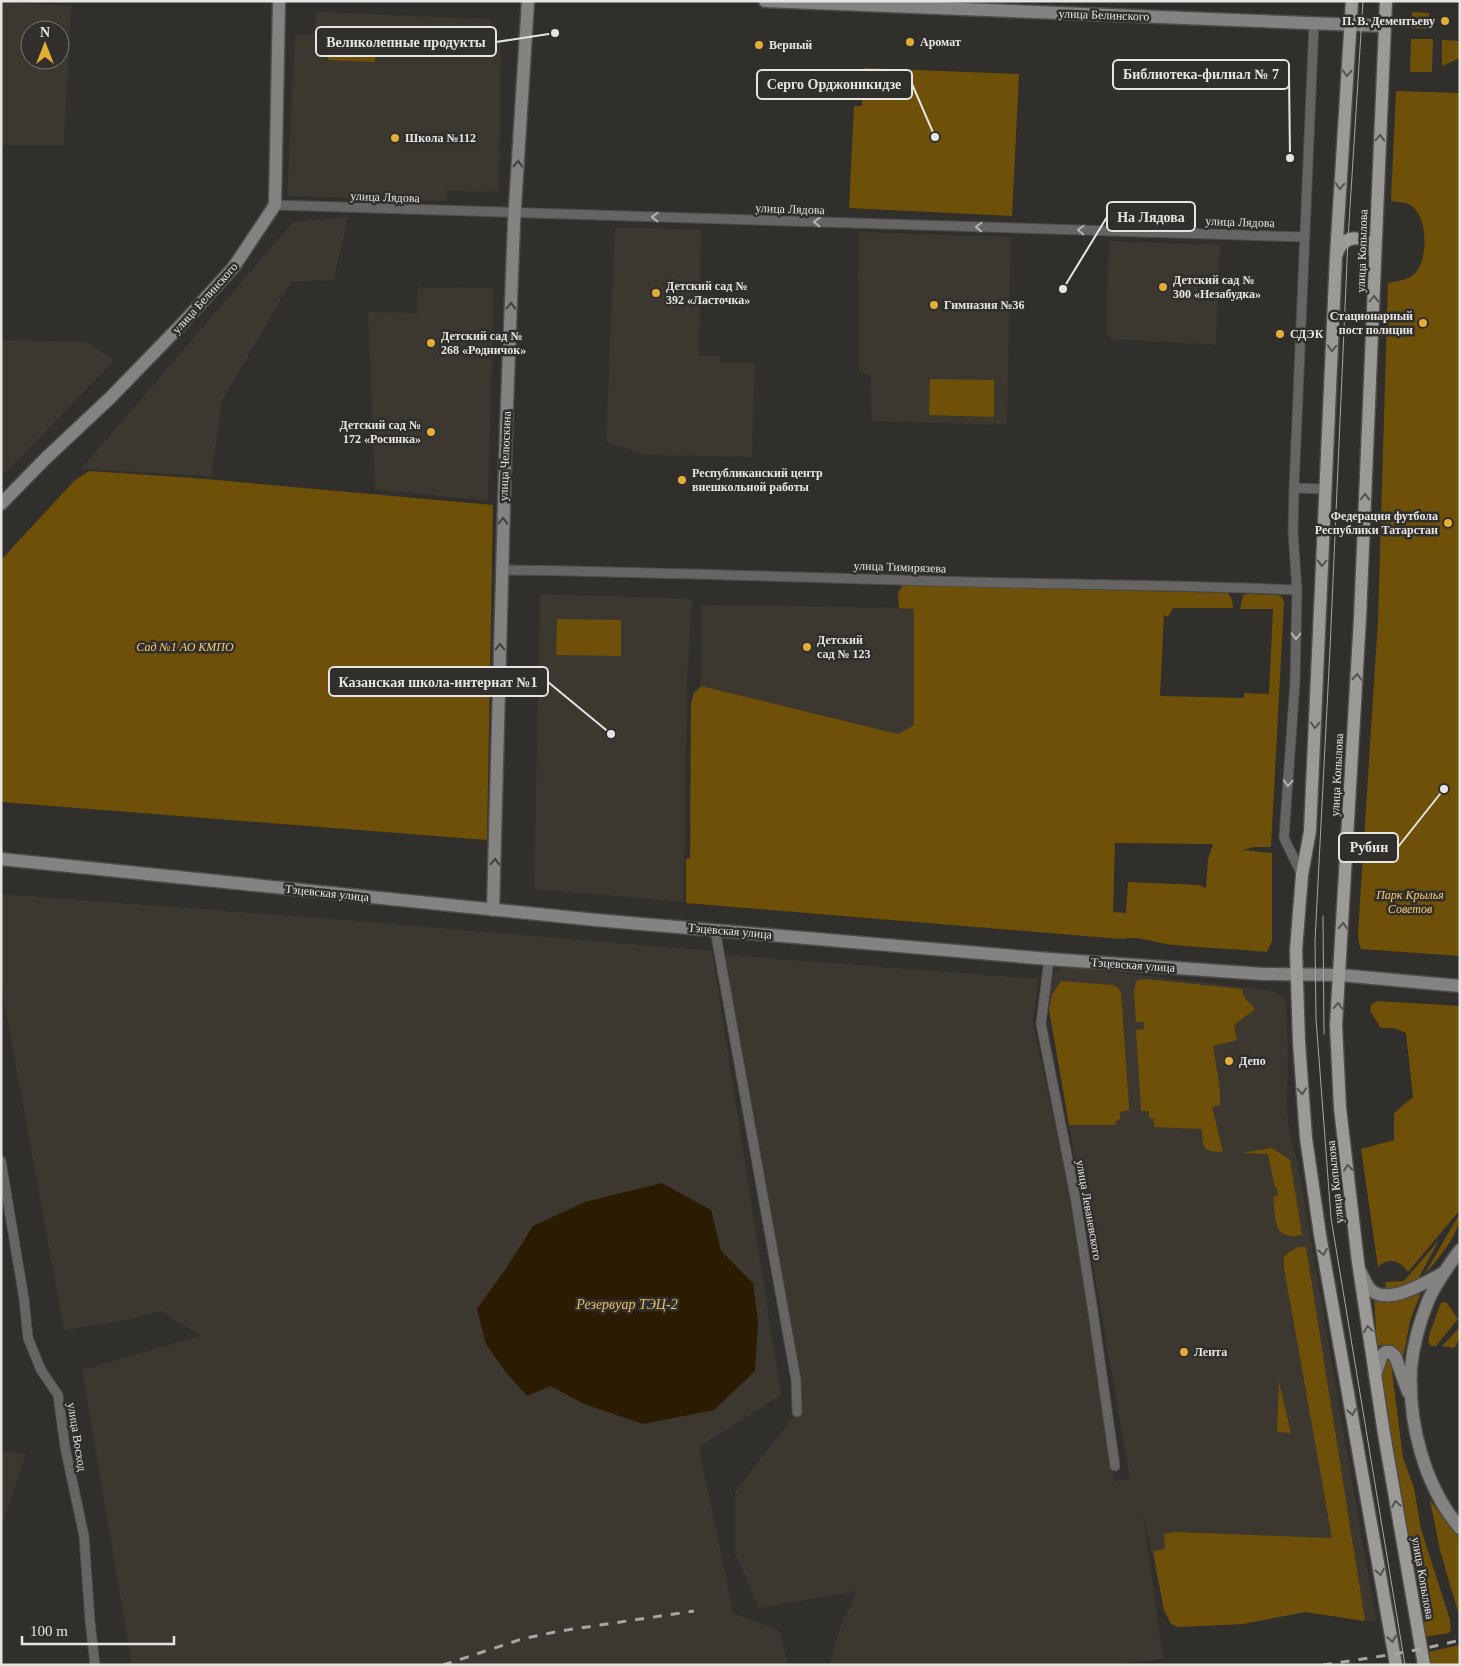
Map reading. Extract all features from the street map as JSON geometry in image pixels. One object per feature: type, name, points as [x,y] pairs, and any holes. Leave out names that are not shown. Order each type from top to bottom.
[{"type":"main road","points":[[275,205],[279,1]]},
{"type":"main road","name":"улица Челюскина","points":[[493,910],[506,440],[515,213],[528,1]]},
{"type":"main road","name":"улица Белинского","points":[[764,1],[1384,26]]},
{"type":"main road","name":"улица Копылова","points":[[1352,1],[1336,256],[1310,831],[1302,875],[1296,974],[1306,1138],[1322,1245],[1396,1665]]},
{"type":"main road","name":"улица Копылова","points":[[1386,1],[1361,608],[1336,1025],[1340,1100],[1359,1269],[1375,1377],[1424,1665]]},
{"type":"main road","name":"улица Белинского","points":[[1,504],[45,459],[110,398],[234,268],[275,205]]},
{"type":"main road","points":[[1336,256],[1342,244],[1353,238],[1366,241],[1371,245],[1375,257]]},
{"type":"main road","name":"Тэцевская улица","points":[[1,859],[493,910],[715,930],[1049,959],[1254,974],[1340,975],[1460,986]]},
{"type":"main road","points":[[1460,1250],[1443,1273],[1428,1301],[1414,1350],[1411,1375],[1413,1407],[1420,1450],[1431,1480],[1451,1517],[1460,1528]]},
{"type":"main road","points":[[1359,1269],[1370,1288],[1374,1292],[1384,1295],[1406,1292],[1443,1273]]},
{"type":"main road","points":[[1375,1377],[1382,1355],[1386,1352],[1394,1354],[1413,1407]]},
{"type":"street","points":[[1302,875],[1284,838],[1294,682],[1297,590],[1293,532],[1294,488],[1314,23]]},
{"type":"street","name":"улица Лядова","points":[[275,205],[1304,236]]},
{"type":"street","points":[[1294,488],[1325,489]]},
{"type":"street","name":"улица Тимирязева","points":[[502,570],[1297,590]]},
{"type":"street","points":[[715,930],[796,1380],[797,1412]]},
{"type":"street","name":"улица Леваневского","points":[[1049,959],[1041,1024],[1075,1196],[1094,1312],[1115,1466]]},
{"type":"street","name":"улица Восход","points":[[1,1161],[24,1299],[28,1338],[41,1370],[58,1395],[65,1447],[84,1536],[95,1665]]},
{"type":"shaded area","points":[[1,3],[71,6],[70,26],[70,20],[20,20],[20,70],[68,70],[64,145],[1,145]]},
{"type":"shaded area","name":"Школа №112","points":[[316,12],[491,19],[490,41],[501,41],[499,192],[447,191],[446,201],[287,196],[295,34],[315,34]]},
{"type":"shaded area","points":[[348,217],[334,280],[291,282],[222,401],[211,476],[81,469],[293,222]]},
{"type":"shaded area","name":"Детский сад № 392 «Ласточка»","points":[[615,227],[701,230],[699,355],[720,356],[720,363],[755,363],[752,457],[646,455],[606,442]]},
{"type":"shaded area","name":"Гимназия №36","points":[[858,232],[1011,237],[1007,425],[872,421],[870,374],[859,372]]},
{"type":"shaded area","name":"Детский сад № 300 «Незабудка»","points":[[1109,241],[1220,245],[1216,345],[1110,339],[1106,329]]},
{"type":"shaded area","points":[[418,287],[494,288],[488,501],[375,489],[368,312],[417,313]]},
{"type":"shaded area","points":[[1,340],[86,342],[115,360],[1,477]]},
{"type":"shaded area","points":[[540,594],[692,599],[687,683],[684,902],[534,889]]},
{"type":"shaded area","name":"Детский сад № 123","points":[[701,605],[914,608],[914,725],[898,734],[701,686]]},
{"type":"shaded area","points":[[1,894],[346,920],[712,951],[781,1395],[699,1447],[733,1613],[780,1631],[788,1665],[132,1665],[82,1370],[200,1336],[161,1311],[128,1320],[64,1330],[1,984]]},
{"type":"shaded area","points":[[725,955],[1038,979],[1033,1024],[1072,1203],[1114,1481],[1130,1478],[1049,1009],[1049,997],[1054,974],[1061,967],[1071,967],[1265,990],[1275,992],[1284,997],[1286,1003],[1288,1050],[1287,1106],[1289,1131],[1298,1165],[1376,1621],[1305,1612],[1243,1624],[1179,1627],[1171,1624],[1164,1610],[1142,1507],[1163,1659],[1108,1665],[829,1665],[842,1623],[857,1591],[759,1608],[735,1553],[735,1492],[800,1408]]},
{"type":"shaded area","points":[[1,1452],[26,1453],[4,1519],[1,1520]]},
{"type":"green space","points":[[1412,12],[1429,13],[1429,29],[1411,28]]},
{"type":"green space","points":[[329,34],[376,37],[375,62],[328,60]]},
{"type":"green space","points":[[1411,39],[1433,39],[1432,72],[1410,72]]},
{"type":"green space","points":[[1442,40],[1460,41],[1460,58],[1442,66]]},
{"type":"green space","points":[[864,68],[1019,74],[1012,216],[849,208],[854,106],[862,106]]},
{"type":"green space","name":"Парк Крылья Советов","points":[[1396,91],[1460,93],[1460,956],[1361,949],[1358,934],[1378,620],[1388,283],[1404,280],[1417,271],[1421,264],[1424,246],[1423,226],[1416,210],[1408,204],[1391,201]]},
{"type":"green space","points":[[930,379],[994,380],[994,417],[929,415]]},
{"type":"green space","name":"Сад №1 АО КМПО","points":[[89,471],[194,478],[493,505],[487,840],[1,802],[1,560],[74,481]]},
{"type":"green space","points":[[902,586],[1228,593],[1232,600],[1233,608],[1173,608],[1168,617],[1164,615],[1160,696],[1244,698],[1244,693],[1269,694],[1273,609],[1240,609],[1243,595],[1277,595],[1282,597],[1284,602],[1271,847],[1254,847],[1243,850],[1272,853],[1272,941],[1267,952],[1175,945],[1135,938],[1122,939],[686,903],[686,859],[690,858],[691,704],[694,693],[701,686],[898,734],[914,725],[914,609],[899,608],[898,593]],"holes":[[[1115,843],[1213,844],[1208,859],[1206,888],[1199,885],[1128,882],[1126,913],[1113,912]]]},
{"type":"green space","points":[[557,619],[621,620],[621,656],[556,655]]},
{"type":"green space","points":[[1146,979],[1242,989],[1244,997],[1255,1009],[1234,1025],[1237,1040],[1213,1046],[1220,1090],[1220,1105],[1212,1107],[1223,1152],[1211,1151],[1205,1148],[1202,1129],[1154,1127],[1154,1119],[1149,1118],[1149,1111],[1141,1111],[1136,1030],[1144,1029],[1144,1022],[1136,1022],[1134,992],[1136,982]]},
{"type":"green space","points":[[1061,981],[1113,985],[1121,993],[1129,1110],[1120,1112],[1120,1119],[1115,1122],[1116,1125],[1069,1125],[1049,1009],[1052,995]]},
{"type":"green space","points":[[1377,1001],[1460,1006],[1460,1210],[1408,1272],[1394,1261],[1386,1262],[1378,1267],[1361,1149],[1394,1140],[1394,1113],[1413,1097],[1406,1033],[1394,1028],[1381,1028],[1370,1011],[1371,1005]]},
{"type":"green space","points":[[1272,1148],[1290,1160],[1302,1235],[1285,1235],[1277,1226],[1273,1197],[1278,1195],[1274,1185],[1268,1154],[1241,1153]]},
{"type":"green space","points":[[1460,1213],[1452,1238],[1442,1254],[1424,1275]]},
{"type":"green space","points":[[1439,1240],[1416,1283],[1386,1291],[1385,1282],[1404,1281]]},
{"type":"green space","points":[[1298,1247],[1306,1247],[1365,1621],[1305,1612],[1243,1624],[1179,1627],[1171,1624],[1164,1610],[1153,1551],[1165,1549],[1164,1534],[1174,1532],[1332,1538],[1284,1268],[1284,1257]]},
{"type":"green space","points":[[1423,1287],[1410,1321],[1401,1368],[1390,1347],[1380,1345],[1377,1348],[1374,1295]]},
{"type":"green space","points":[[1442,1302],[1447,1303],[1458,1319],[1436,1346],[1431,1346],[1428,1342],[1430,1333]]},
{"type":"green space","points":[[1460,1327],[1460,1338],[1454,1348],[1442,1346]]},
{"type":"green space","points":[[1384,1358],[1389,1358],[1391,1364],[1403,1458],[1414,1488],[1421,1529],[1450,1620],[1451,1629],[1449,1633],[1424,1637],[1394,1450],[1380,1379]]},
{"type":"green space","points":[[1279,1382],[1291,1433],[1277,1432]]},
{"type":"green space","points":[[1430,1500],[1460,1538],[1460,1619],[1440,1550]]},
{"type":"green space","points":[[1460,1645],[1460,1665],[1430,1665],[1428,1652]]},
{"type":"water","name":"Резервуар ТЭЦ-2","points":[[662,1183],[711,1210],[721,1251],[753,1283],[758,1322],[755,1371],[714,1410],[643,1424],[584,1404],[550,1386],[527,1396],[504,1370],[486,1344],[477,1309],[533,1226],[585,1202]]},
{"type":"tram line","points":[[1363,1],[1348,239],[1315,941],[1316,1019],[1331,1218],[1405,1665]]},
{"type":"tram line","points":[[1323,916],[1324,1034]]},
{"type":"railway","points":[[443,1665],[522,1639],[560,1631],[694,1611]]},
{"type":"railway","points":[[1323,1665],[1409,1651],[1460,1640]]},
{"type":"place","name":"П. В. Дементьеву","points":[[1445,21]]},
{"type":"place","name":"Великолепные продукты","points":[[555,33]]},
{"type":"place","name":"Аромат","points":[[910,42]]},
{"type":"place","name":"Верный","points":[[759,45]]},
{"type":"place","name":"Серго Орджоникидзе","points":[[935,137]]},
{"type":"place","name":"Школа №112","points":[[395,138]]},
{"type":"place","name":"Библиотека-филиал № 7","points":[[1290,158]]},
{"type":"place","name":"Детский сад № 300 «Незабудка»","points":[[1163,287]]},
{"type":"place","name":"На Лядова","points":[[1063,289]]},
{"type":"place","name":"Детский сад № 392 «Ласточка»","points":[[656,293]]},
{"type":"place","name":"Гимназия №36","points":[[934,305]]},
{"type":"place","name":"Стационарный пост полиции","points":[[1423,323]]},
{"type":"place","name":"СДЭК","points":[[1280,334]]},
{"type":"place","name":"Детский сад № 268 «Родничок»","points":[[431,343]]},
{"type":"place","name":"Детский сад № 172 «Росинка»","points":[[431,432]]},
{"type":"place","name":"Республиканский центр внешкольной работы","points":[[682,480]]},
{"type":"place","name":"Федерация футбола Республики Татарстан","points":[[1448,523]]},
{"type":"place","name":"Детский сад № 123","points":[[807,647]]},
{"type":"place","name":"Казанская школа-интернат №1","points":[[611,734]]},
{"type":"place","name":"Рубин","points":[[1444,789]]},
{"type":"place","name":"Депо","points":[[1229,1061]]},
{"type":"place","name":"Лента","points":[[1184,1352]]}]
